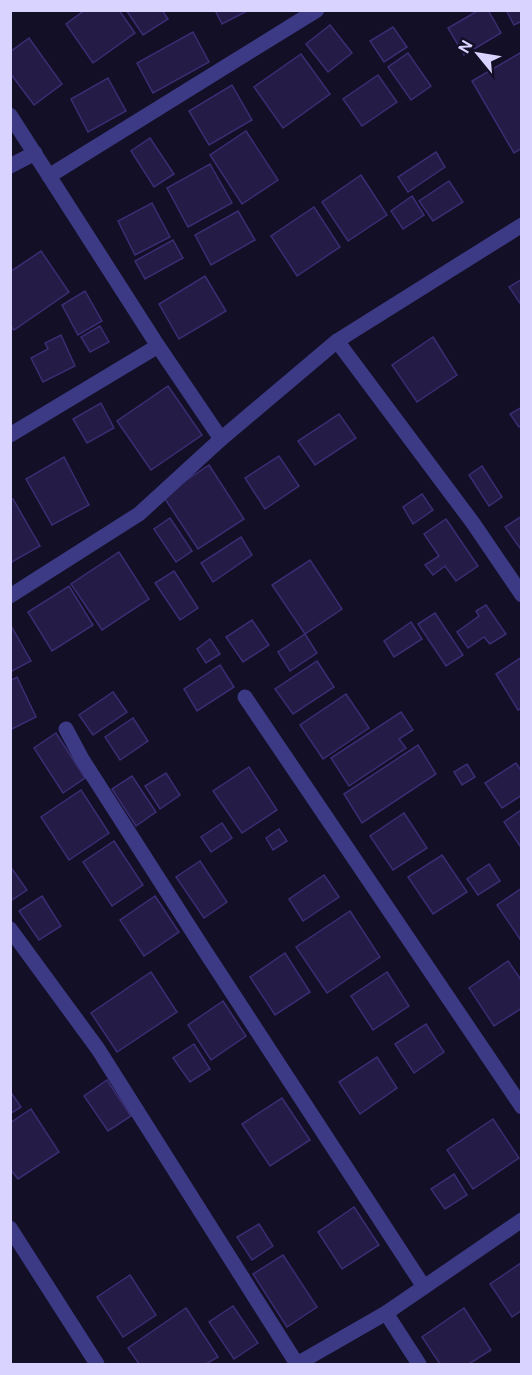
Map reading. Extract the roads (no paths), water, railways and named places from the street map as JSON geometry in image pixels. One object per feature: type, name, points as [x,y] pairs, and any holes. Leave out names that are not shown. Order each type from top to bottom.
[{"type":"street","points":[[49,177],[317,10]]},
{"type":"street","points":[[10,116],[158,346],[221,439]]},
{"type":"street","points":[[10,166],[35,153]]},
{"type":"street","points":[[10,596],[139,514],[221,439],[337,341],[522,225]]},
{"type":"street","points":[[337,341],[473,523],[522,595]]},
{"type":"street","points":[[10,435],[158,346]]},
{"type":"street","points":[[245,697],[522,1107]]},
{"type":"street","points":[[66,729],[82,759],[163,886],[424,1287]]},
{"type":"street","points":[[10,929],[98,1049],[297,1364],[386,1313],[522,1220]]},
{"type":"street","points":[[10,1228],[97,1365]]},
{"type":"street","points":[[386,1313],[419,1365]]}]
